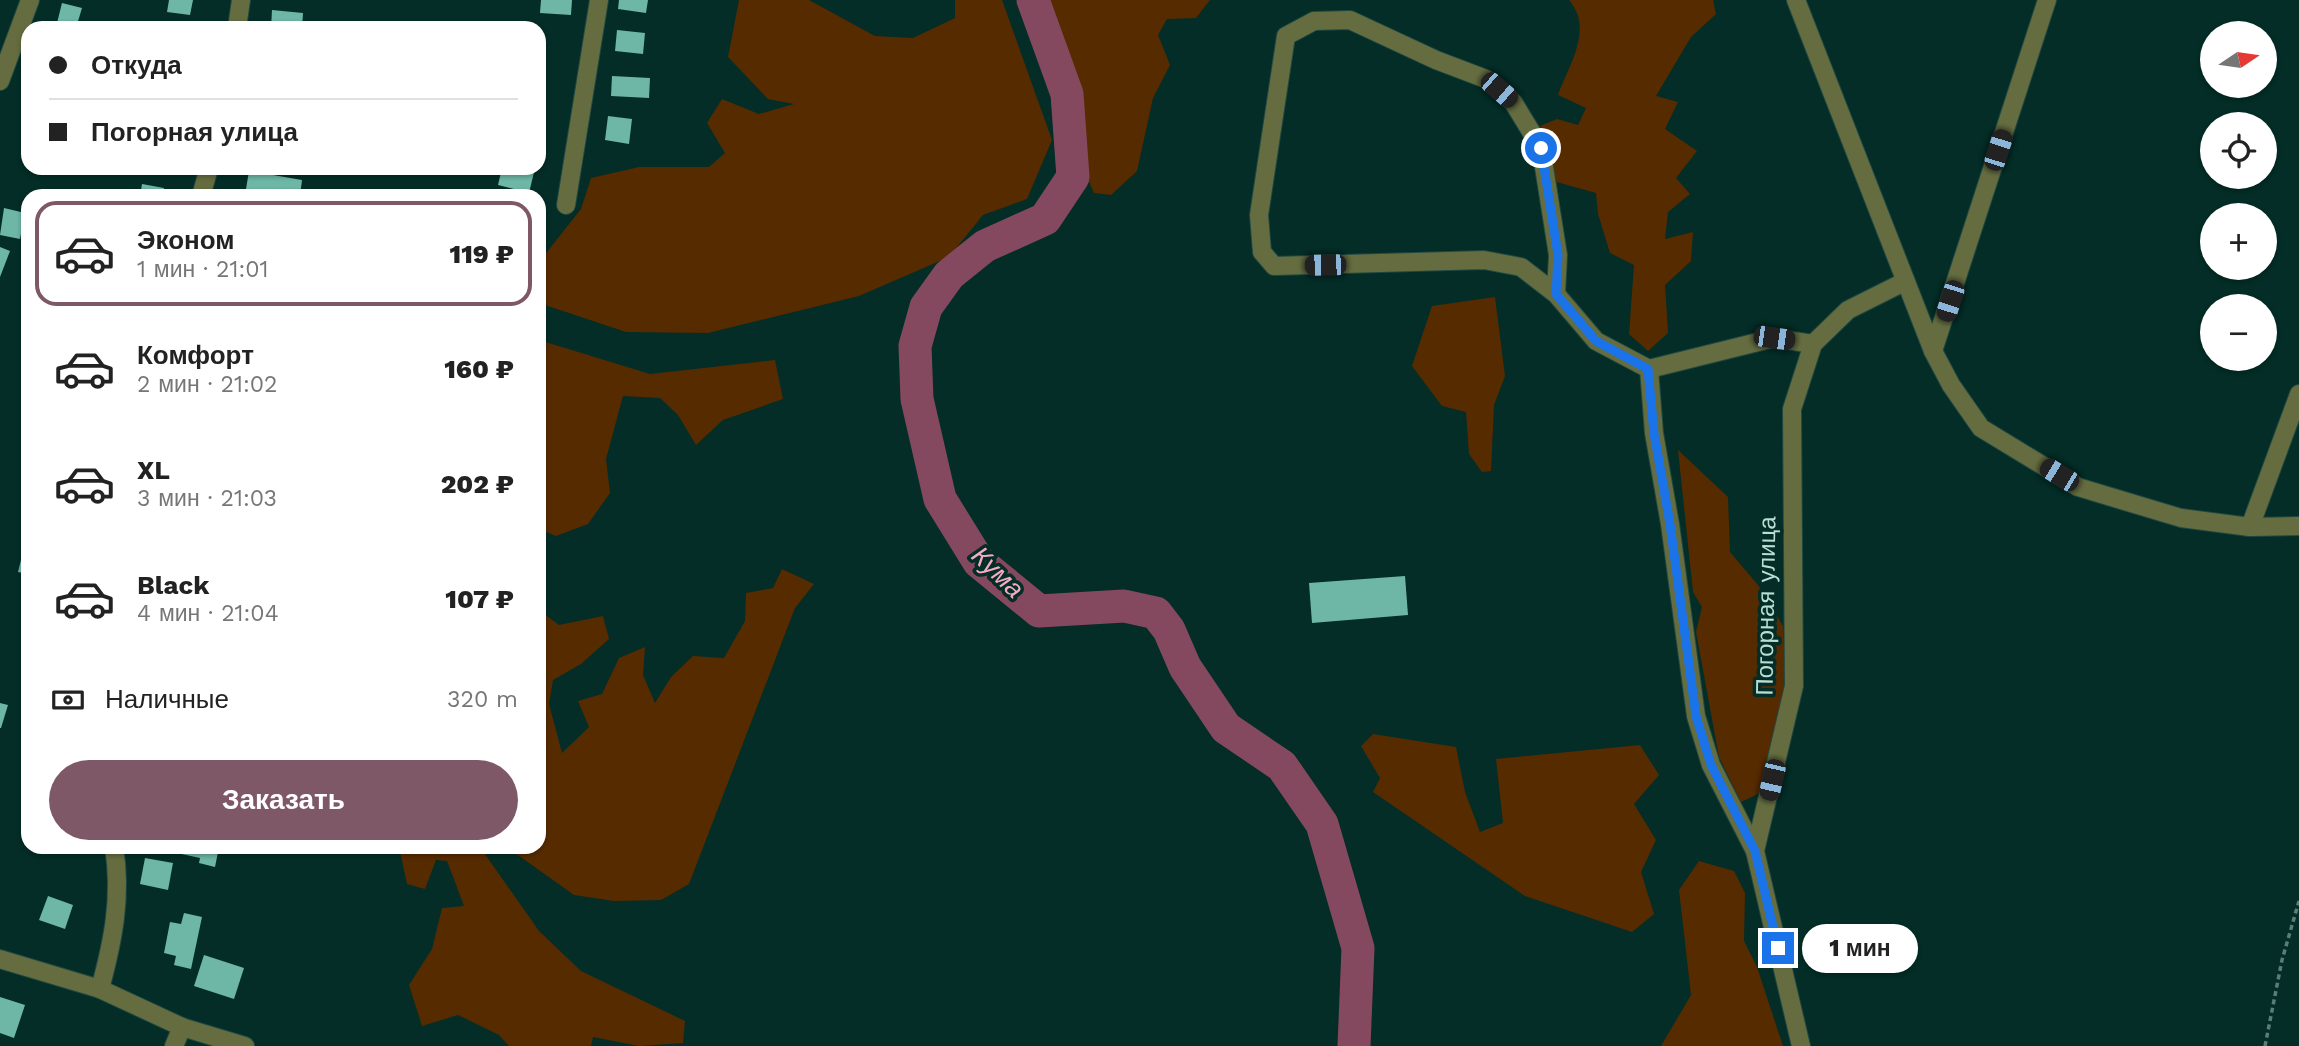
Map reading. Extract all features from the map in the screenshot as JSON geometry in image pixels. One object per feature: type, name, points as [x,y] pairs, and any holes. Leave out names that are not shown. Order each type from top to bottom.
[{"type":"street","points":[[22,21],[30,0]]},
{"type":"street","points":[[238,21],[242,0]]},
{"type":"street","points":[[566,205],[599,0]]},
{"type":"street","points":[[1796,0],[1933,351],[1951,384],[1981,428],[2078,487],[2181,518],[2250,527],[2299,526]]},
{"type":"street","points":[[1933,351],[2047,0]]},
{"type":"street","points":[[1556,294],[1558,255],[1541,148],[1513,102],[1486,79],[1436,60],[1350,20],[1314,21],[1286,36],[1259,215],[1262,252],[1274,266],[1484,260],[1521,267],[1556,294],[1596,341],[1648,369],[1774,338],[1813,344],[1848,310],[1904,282]]},
{"type":"street","points":[[0,81],[21,24]]},
{"type":"street","name":"Погорная улица","points":[[1801,1046],[1755,851],[1794,686],[1791,409],[1813,344]]},
{"type":"street","points":[[1648,369],[1654,433],[1670,524],[1696,716],[1711,765],[1755,851]]},
{"type":"street","points":[[2250,527],[2299,394]]},
{"type":"street","points":[[100,989],[115,933],[118,874],[115,854]]},
{"type":"street","points":[[0,959],[100,989],[182,1027],[245,1046]]},
{"type":"street","points":[[174,1046],[182,1027]]},
{"type":"path","points":[[2265,1046],[2282,960],[2299,901]]},
{"type":"shaded area","points":[[739,0],[809,0],[875,36],[913,38],[955,18],[955,0],[1002,0],[1052,140],[1027,199],[983,215],[949,257],[859,296],[708,333],[626,332],[546,305],[546,253],[581,209],[591,178],[639,167],[709,167],[725,153],[707,123],[722,99],[759,114],[794,104],[768,99],[728,57]]},
{"type":"shaded area","points":[[1044,0],[1210,0],[1196,18],[1167,19],[1158,35],[1170,65],[1153,98],[1137,171],[1111,195],[1094,193],[1086,175],[1080,85]]},
{"type":"shaded area","points":[[1569,0],[1713,0],[1716,14],[1691,37],[1656,96],[1678,102],[1665,129],[1697,151],[1676,178],[1690,194],[1668,212],[1665,239],[1693,232],[1691,261],[1665,285],[1668,333],[1648,351],[1629,334],[1634,265],[1610,253],[1598,214],[1596,193],[1553,181],[1550,147],[1540,126],[1557,119],[1578,125],[1586,108],[1558,95],[1573,59],[1579,35],[1576,11]]},
{"type":"shaded area","points":[[1495,297],[1505,376],[1494,405],[1491,471],[1482,472],[1469,454],[1466,412],[1442,406],[1412,366],[1432,306]]},
{"type":"shaded area","points":[[546,342],[650,374],[775,360],[783,399],[723,420],[696,445],[678,415],[660,398],[623,396],[606,459],[610,493],[588,524],[556,536],[546,532]]},
{"type":"shaded area","points":[[1678,450],[1728,497],[1730,552],[1758,585],[1783,626],[1786,688],[1760,793],[1741,802],[1719,757],[1696,632],[1702,607],[1693,592]]},
{"type":"shaded area","points":[[782,569],[814,584],[795,608],[689,884],[661,900],[614,901],[574,895],[516,854],[546,854],[546,615],[559,625],[603,616],[609,639],[581,664],[553,680],[549,704],[562,753],[589,727],[578,701],[602,694],[619,658],[645,647],[643,675],[655,703],[671,677],[693,656],[724,658],[745,621],[746,593],[773,588]]},
{"type":"shaded area","points":[[1373,734],[1456,747],[1465,792],[1480,832],[1503,823],[1496,759],[1640,745],[1659,775],[1634,804],[1656,840],[1641,872],[1654,914],[1632,932],[1525,896],[1373,792],[1380,778],[1361,746]]},
{"type":"shaded area","points":[[401,854],[485,854],[539,931],[581,971],[685,1021],[683,1043],[639,1046],[593,1037],[591,1046],[509,1046],[499,1035],[458,1015],[422,1026],[409,985],[432,949],[442,908],[464,906],[447,861],[436,860],[425,889],[407,884]]},
{"type":"shaded area","points":[[1699,861],[1734,871],[1745,893],[1744,941],[1757,967],[1783,1046],[1661,1046],[1691,995],[1679,890]]},
{"type":"building","points":[[169,0],[193,0],[190,15],[167,12]]},
{"type":"building","points":[[541,0],[572,0],[571,15],[540,13]]},
{"type":"building","points":[[619,0],[648,0],[646,13],[618,9]]},
{"type":"building","points":[[62,3],[82,8],[78,21],[58,21]]},
{"type":"building","points":[[272,10],[303,13],[302,21],[271,21]]},
{"type":"building","points":[[617,30],[645,33],[643,54],[615,51]]},
{"type":"building","points":[[612,76],[650,78],[649,98],[611,96]]},
{"type":"building","points":[[608,116],[632,119],[629,144],[605,140]]},
{"type":"building","points":[[248,175],[273,175],[302,180],[301,189],[246,189]]},
{"type":"building","points":[[500,175],[533,175],[530,189],[498,185]]},
{"type":"building","points":[[142,184],[164,188],[164,189],[141,189]]},
{"type":"building","points":[[4,208],[21,212],[20,239],[0,235]]},
{"type":"building","points":[[0,247],[10,251],[0,277]]},
{"type":"building","points":[[1405,576],[1408,615],[1312,623],[1309,583]]},
{"type":"building","points":[[0,703],[8,705],[1,728],[0,728]]},
{"type":"building","points":[[182,854],[218,854],[215,867],[199,863],[200,858]]},
{"type":"building","points":[[145,858],[173,863],[168,890],[140,884]]},
{"type":"building","points":[[48,896],[73,905],[65,929],[39,920]]},
{"type":"building","points":[[184,913],[202,917],[191,969],[174,965],[176,956],[164,953],[170,922],[181,924]]},
{"type":"building","points":[[204,955],[244,968],[234,999],[194,986]]},
{"type":"building","points":[[0,997],[25,1005],[14,1038],[0,1033]]},
{"type":"waterway","name":"Кума","points":[[1033,0],[1067,94],[1073,177],[1045,219],[985,246],[949,275],[926,307],[915,346],[917,399],[940,499],[979,562],[1039,611],[1124,606],[1156,613],[1169,630],[1185,667],[1226,728],[1282,766],[1322,824],[1358,948],[1354,1046]]},
{"type":"route","points":[[1541,148],[1558,255],[1556,294],[1596,341],[1648,369],[1654,433],[1670,524],[1696,716],[1711,765],[1755,851],[1778,948]]}]
